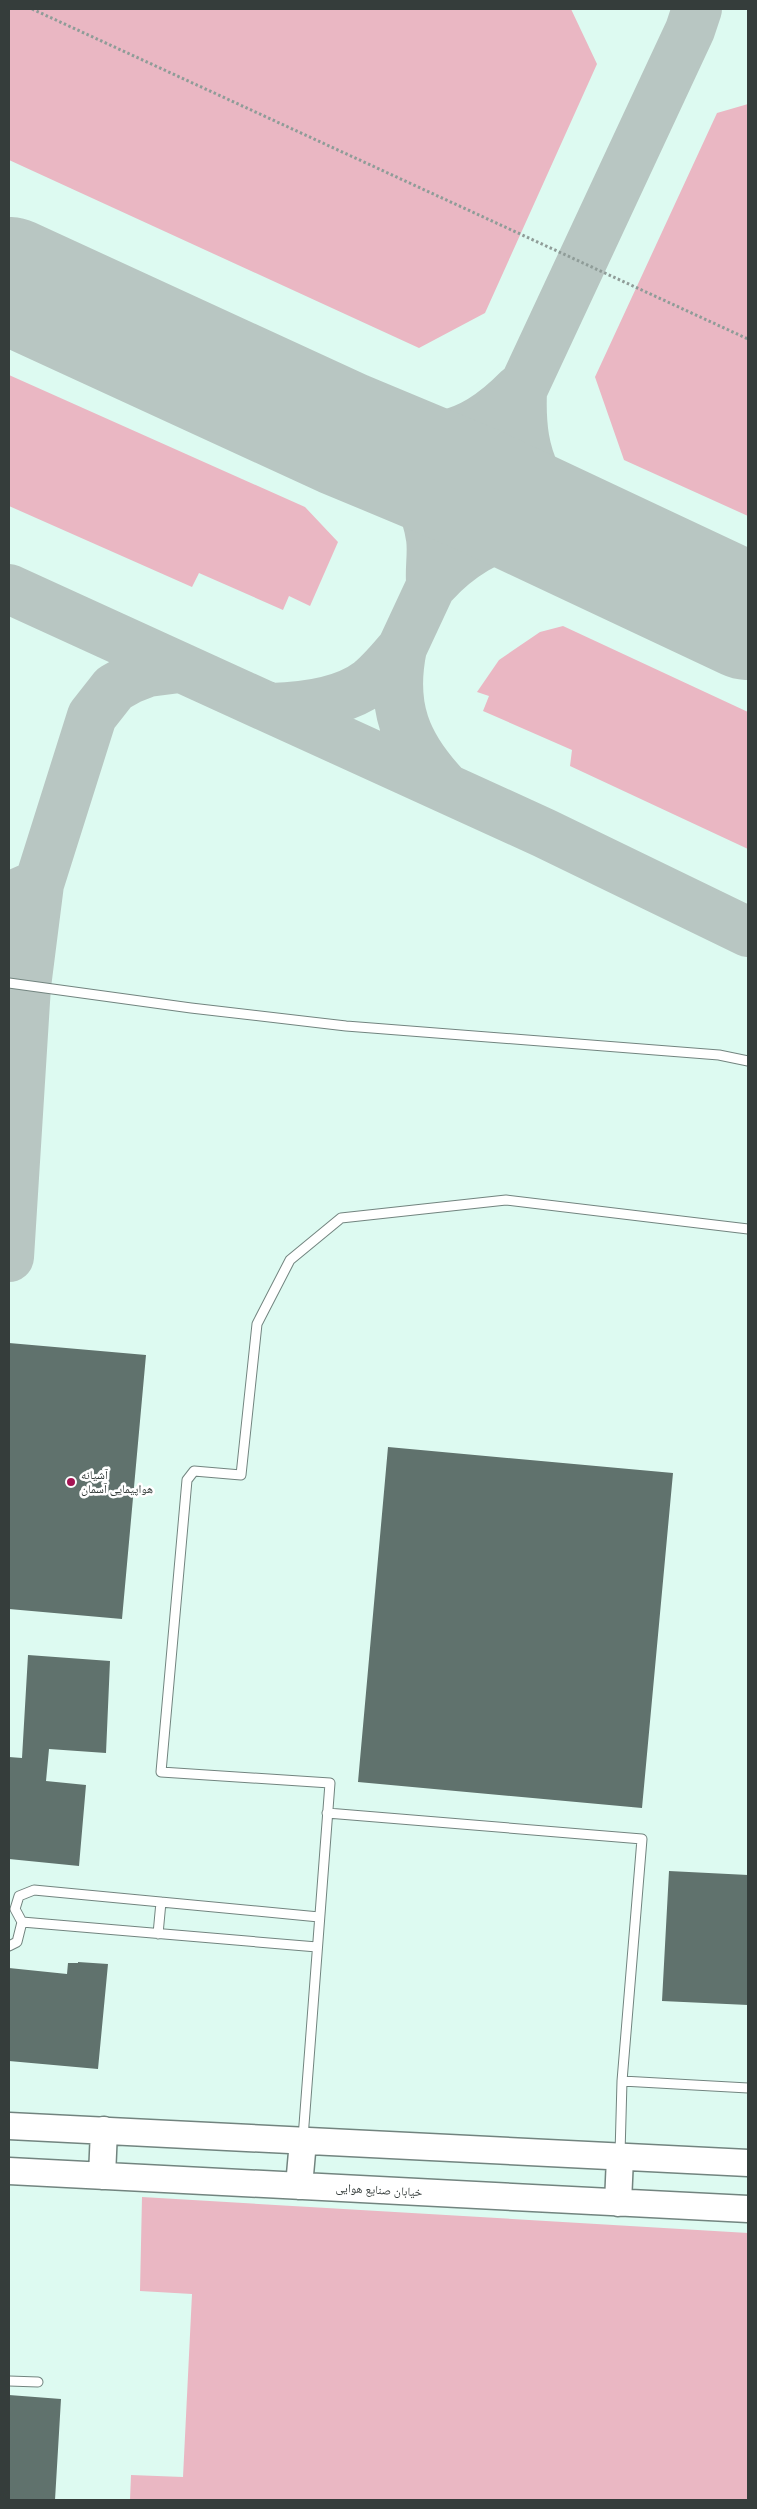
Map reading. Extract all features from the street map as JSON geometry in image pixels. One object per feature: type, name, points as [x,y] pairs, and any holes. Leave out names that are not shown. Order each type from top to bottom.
[{"type":"street","points":[[9,2126],[748,2163]]},
{"type":"street","points":[[102,2176],[104,2130]]},
{"type":"street","points":[[300,2186],[303,2141]]},
{"type":"street","points":[[618,2203],[620,2156]]},
{"type":"street","name":"خیابان صنایع هوایی","points":[[9,2171],[748,2209]]},
{"type":"lane","points":[[9,983],[191,1008],[336,1025],[719,1055],[748,1060]]},
{"type":"lane","points":[[303,2141],[316,1947],[330,1783],[160,1772],[187,1480],[194,1471],[241,1475],[257,1324],[290,1260],[341,1218],[506,1200],[748,1229]]},
{"type":"lane","points":[[328,1813],[642,1839],[622,2081],[620,2156]]},
{"type":"lane","points":[[9,1946],[17,1942],[22,1922],[15,1909],[19,1896],[34,1890],[319,1917]]},
{"type":"lane","points":[[158,1934],[161,1902]]},
{"type":"lane","points":[[22,1922],[316,1947]]},
{"type":"lane","points":[[622,2081],[748,2088]]},
{"type":"lane","points":[[9,2381],[38,2382]]},
{"type":"path","points":[[32,9],[748,339]]},
{"type":"shaded area","points":[[9,9],[748,9],[748,2500],[9,2500]]},
{"type":"shaded area","points":[[9,9],[571,9],[597,64],[485,313],[419,348],[9,160]]},
{"type":"shaded area","points":[[748,104],[748,516],[624,460],[595,377],[717,113]]},
{"type":"shaded area","points":[[9,375],[305,507],[338,542],[310,606],[289,596],[283,610],[199,573],[192,587],[9,506]]},
{"type":"shaded area","points":[[563,626],[748,712],[748,849],[570,766],[572,750],[483,711],[489,696],[477,692],[499,660],[540,632]]},
{"type":"shaded area","points":[[142,2197],[748,2233],[748,2500],[130,2500],[131,2475],[183,2477],[192,2294],[140,2291]]},
{"type":"building","name":"آشیانه هواپیمایی آسمان","points":[[9,1343],[146,1355],[122,1619],[9,1609]]},
{"type":"building","points":[[388,1447],[673,1473],[642,1808],[358,1782]]},
{"type":"building","points":[[28,1655],[110,1661],[106,1753],[49,1749],[46,1781],[86,1785],[79,1866],[9,1859],[9,1757],[22,1758]]},
{"type":"building","points":[[669,1871],[748,1875],[748,2005],[662,2001]]},
{"type":"building","points":[[68,1963],[108,1964],[98,2069],[9,2061],[9,1968],[67,1974]]},
{"type":"building","points":[[9,2395],[61,2399],[55,2500],[9,2500]]},
{"type":"taxiway","points":[[446,788],[420,756],[404,724],[398,688],[402,648],[690,30],[697,9]]},
{"type":"taxiway","points":[[344,434],[418,438],[458,431],[478,422],[498,408],[519,389]]},
{"type":"taxiway","points":[[522,391],[524,439],[536,475],[545,492],[557,508],[589,543]]},
{"type":"taxiway","points":[[389,453],[416,493],[429,526],[432,544],[431,581]]},
{"type":"taxiway","points":[[434,583],[453,565],[475,549],[500,537],[525,531],[565,532]]},
{"type":"taxiway","points":[[9,589],[544,833],[748,932]]},
{"type":"taxiway","points":[[271,708],[310,705],[336,699],[360,689],[383,670],[402,648]]},
{"type":"taxiway","points":[[9,897],[39,884],[92,716],[114,688],[130,679],[148,672],[179,668]]},
{"type":"taxiway","points":[[9,1257],[26,986],[39,884]]},
{"type":"runway","points":[[9,280],[344,434],[476,489],[748,617]]},
{"type":"place","name":"آشیانه هواپیمایی آسمان","points":[[71,1482]]}]
